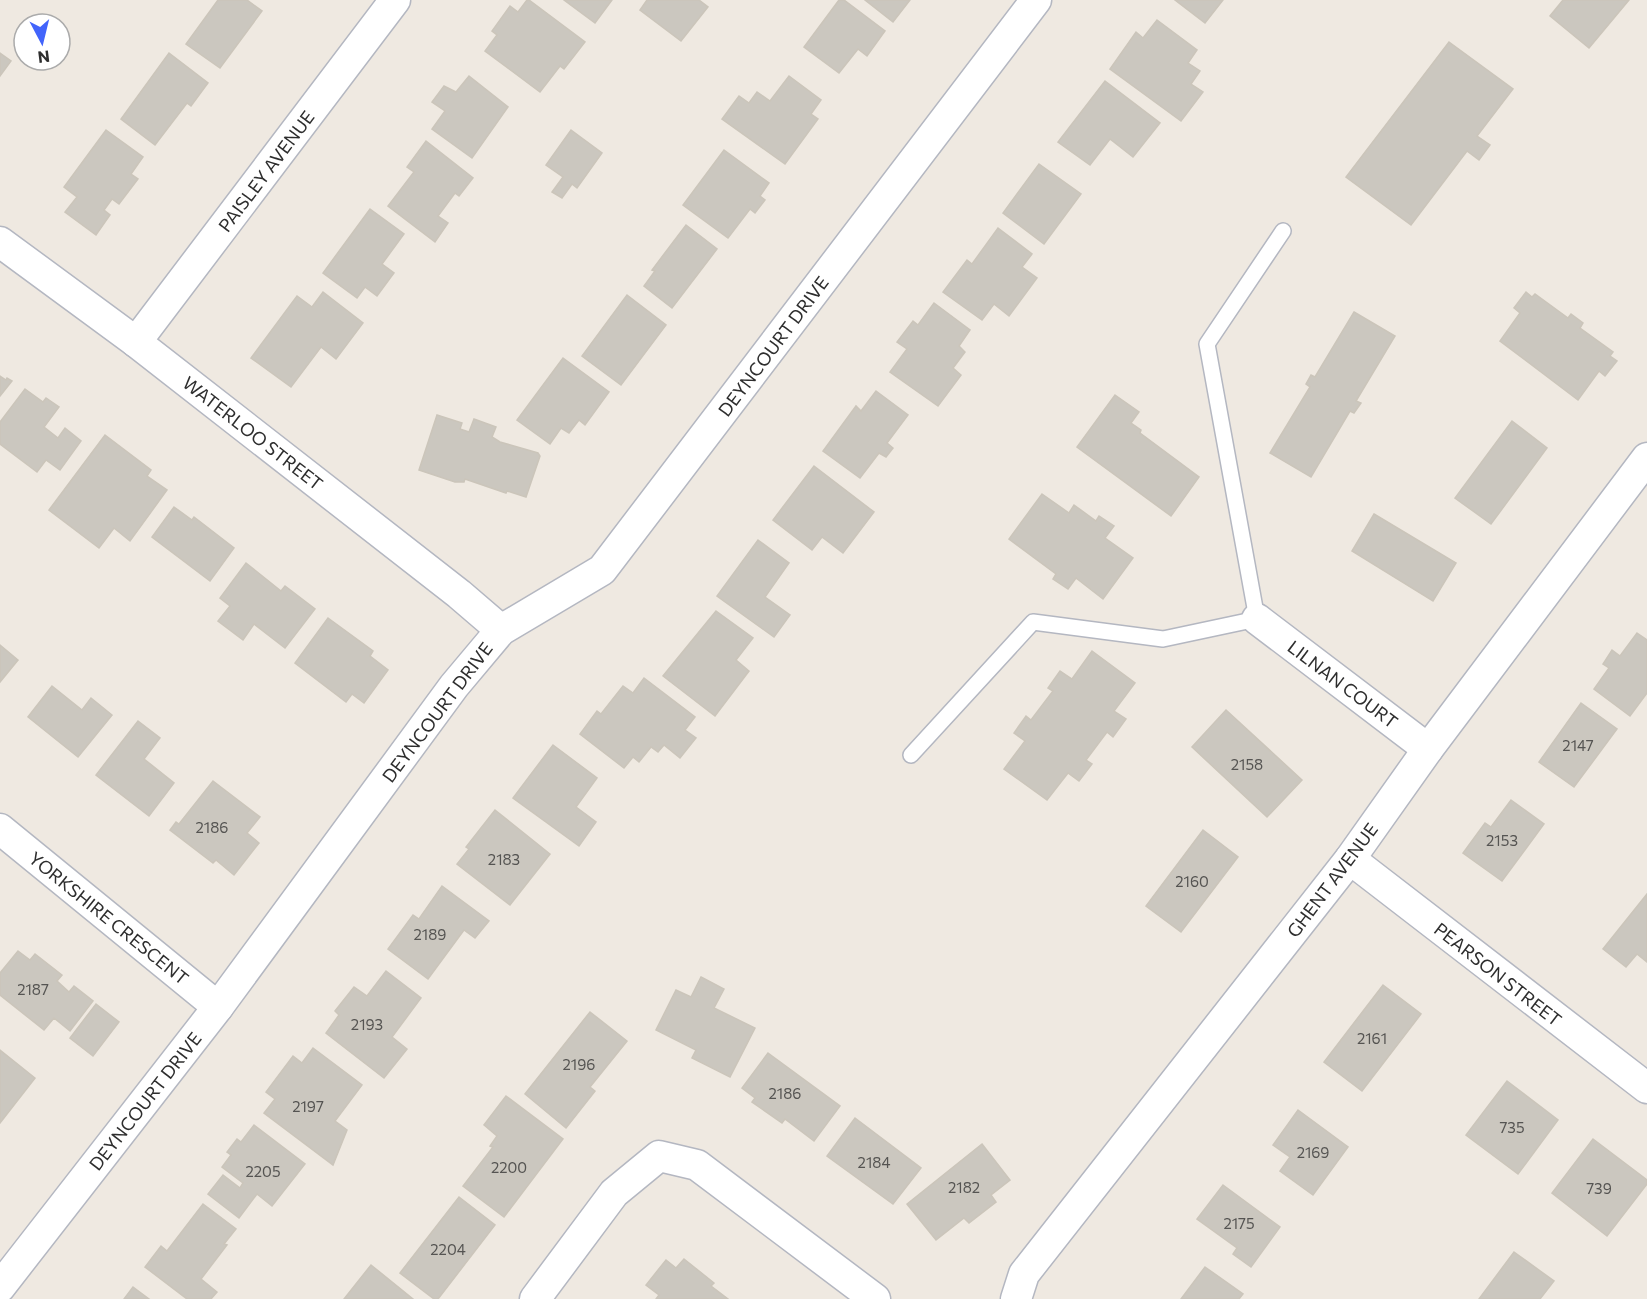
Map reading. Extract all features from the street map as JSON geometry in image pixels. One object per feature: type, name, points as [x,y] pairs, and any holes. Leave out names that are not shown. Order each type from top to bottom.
[{"type":"street","name":"PAISLEY AVENUE","points":[[136,342],[395,0]]},
{"type":"street","name":"DEYNCOURT DRIVE","points":[[0,1287],[218,1007],[454,686],[501,630],[602,570],[1036,0]]},
{"type":"street","name":"WATERLOO STREET","points":[[0,242],[136,342],[459,594],[501,630]]},
{"type":"street","name":"GHENT AVENUE","points":[[1016,1299],[1024,1274],[1350,859],[1428,748],[1647,458]]},
{"type":"street","name":"LILNAN COURT","points":[[1257,619],[1428,748]]},
{"type":"street","name":"YORKSHIRE CRESCENT","points":[[0,829],[218,1007]]},
{"type":"street","name":"PEARSON STREET","points":[[1350,859],[1647,1088]]},
{"type":"street","points":[[535,1299],[614,1193],[659,1156],[698,1166],[875,1299]]},
{"type":"lane","points":[[911,755],[1033,622],[1163,639],[1257,619],[1207,344],[1282,231]]},
{"type":"building","points":[[218,0],[247,0],[262,11],[220,68],[186,44]]},
{"type":"building","points":[[527,0],[585,42],[564,69],[560,66],[540,92],[485,51],[497,35],[492,31],[510,6],[518,12]]},
{"type":"building","points":[[564,0],[612,0],[595,23]]},
{"type":"building","points":[[647,0],[699,0],[708,7],[681,41],[640,10]]},
{"type":"building","points":[[839,0],[844,0],[885,31],[867,56],[858,49],[839,73],[804,47]]},
{"type":"building","points":[[865,0],[910,0],[893,22]]},
{"type":"building","points":[[1175,0],[1223,0],[1205,23]]},
{"type":"building","points":[[1563,0],[1629,0],[1589,48],[1550,16]]},
{"type":"building","points":[[1157,20],[1197,50],[1188,63],[1200,71],[1191,84],[1203,92],[1181,121],[1110,69],[1136,32],[1143,38]]},
{"type":"building","points":[[1449,42],[1513,89],[1477,136],[1490,145],[1479,160],[1467,151],[1411,225],[1346,177]]},
{"type":"building","points":[[0,53],[11,61],[0,76]]},
{"type":"building","points":[[169,53],[208,83],[191,106],[187,103],[155,145],[121,119]]},
{"type":"building","points":[[469,76],[508,107],[472,158],[432,129],[445,111],[432,102],[444,86],[456,92]]},
{"type":"building","points":[[789,76],[821,100],[811,114],[818,119],[785,164],[722,119],[739,96],[749,103],[757,92],[770,101]]},
{"type":"building","points":[[1105,81],[1160,123],[1133,157],[1110,139],[1090,165],[1058,142]]},
{"type":"building","points":[[106,130],[143,157],[131,174],[138,179],[119,204],[112,199],[104,210],[110,215],[96,235],[65,212],[77,197],[64,187]]},
{"type":"building","points":[[571,130],[602,153],[577,188],[572,184],[562,198],[552,192],[563,177],[546,165]]},
{"type":"building","points":[[426,141],[473,178],[459,196],[455,193],[438,216],[448,223],[435,242],[388,206],[414,172],[407,167]]},
{"type":"building","points":[[724,150],[769,183],[760,196],[765,200],[755,213],[750,209],[728,238],[683,205]]},
{"type":"building","points":[[1039,164],[1081,194],[1044,244],[1003,213]]},
{"type":"building","points":[[370,209],[404,234],[382,264],[394,273],[377,296],[365,287],[357,298],[323,273]]},
{"type":"building","points":[[686,225],[717,249],[672,308],[644,286],[655,271],[652,270]]},
{"type":"building","points":[[998,228],[1032,254],[1022,267],[1037,278],[1009,316],[994,304],[982,320],[943,292],[967,260],[972,264]]},
{"type":"building","points":[[323,292],[363,323],[336,359],[321,347],[291,387],[251,358],[297,296],[312,307]]},
{"type":"building","points":[[1526,292],[1532,297],[1535,294],[1568,318],[1571,314],[1583,323],[1580,328],[1613,352],[1610,356],[1617,361],[1605,376],[1599,371],[1578,400],[1500,341],[1520,313],[1514,308]]},
{"type":"building","points":[[627,295],[666,325],[621,385],[582,356]]},
{"type":"building","points":[[934,303],[970,330],[959,346],[965,352],[953,368],[961,375],[938,406],[890,372],[907,349],[897,342],[913,321],[918,325]]},
{"type":"building","points":[[1354,312],[1395,336],[1356,401],[1361,403],[1354,413],[1350,411],[1311,477],[1270,453],[1310,387],[1306,384],[1311,375],[1315,377]]},
{"type":"building","points":[[563,358],[609,392],[585,425],[579,420],[569,433],[561,428],[550,444],[517,420]]},
{"type":"building","points":[[0,376],[12,381],[0,396]]},
{"type":"building","points":[[25,389],[43,402],[46,398],[59,407],[44,427],[58,438],[65,428],[81,441],[60,470],[46,460],[37,472],[0,444],[0,422]]},
{"type":"building","points":[[876,391],[908,415],[887,443],[893,448],[886,457],[879,453],[860,478],[823,451],[856,406],[861,411]]},
{"type":"building","points":[[1115,395],[1139,412],[1131,423],[1141,430],[1140,433],[1199,477],[1171,516],[1077,447]]},
{"type":"building","points":[[437,415],[462,423],[460,429],[469,432],[474,419],[496,427],[492,437],[500,442],[538,453],[540,456],[526,497],[507,491],[506,493],[465,479],[464,482],[455,482],[419,470]]},
{"type":"building","points":[[1512,421],[1547,448],[1491,524],[1455,498]]},
{"type":"building","points":[[105,435],[151,470],[147,476],[167,490],[130,541],[114,528],[99,548],[49,510]]},
{"type":"building","points":[[814,466],[874,512],[843,553],[822,537],[812,550],[773,520]]},
{"type":"building","points":[[1042,494],[1069,513],[1074,505],[1096,521],[1099,516],[1114,526],[1105,538],[1133,558],[1103,599],[1076,578],[1068,589],[1053,579],[1056,574],[1009,539]]},
{"type":"building","points":[[174,507],[192,520],[194,517],[234,548],[210,581],[152,537]]},
{"type":"building","points":[[1374,514],[1456,563],[1433,601],[1352,551]]},
{"type":"building","points":[[758,540],[789,563],[765,597],[790,615],[774,637],[717,596]]},
{"type":"building","points":[[246,563],[281,591],[285,586],[315,609],[285,648],[254,624],[243,640],[218,621],[230,606],[220,598]]},
{"type":"building","points":[[716,611],[753,638],[736,660],[749,671],[715,716],[663,676]]},
{"type":"building","points":[[328,618],[373,651],[370,656],[388,670],[364,703],[352,694],[346,702],[295,663]]},
{"type":"building","points":[[1637,633],[1647,640],[1647,693],[1630,716],[1594,689],[1609,668],[1603,664],[1612,650],[1620,656]]},
{"type":"building","points":[[0,645],[18,660],[0,682]]},
{"type":"building","points":[[1092,651],[1135,683],[1114,711],[1126,719],[1113,737],[1107,732],[1086,760],[1092,764],[1079,781],[1068,773],[1047,800],[1004,769],[1025,741],[1014,733],[1026,716],[1031,720],[1053,691],[1048,688],[1060,671],[1072,679]]},
{"type":"building","points":[[644,678],[695,717],[685,730],[696,738],[680,758],[664,745],[658,752],[651,747],[639,762],[633,757],[624,768],[580,734],[597,711],[601,714],[623,686],[633,693]]},
{"type":"building","points":[[52,686],[82,710],[91,698],[112,715],[78,757],[28,717]]},
{"type":"building","points":[[1581,703],[1617,729],[1574,787],[1539,762]]},
{"type":"building","points":[[1226,710],[1302,780],[1267,817],[1192,747]]},
{"type":"building","points":[[138,721],[160,738],[144,759],[174,783],[149,816],[96,775]]},
{"type":"building","points":[[553,745],[597,778],[576,807],[596,822],[579,846],[513,798]]},
{"type":"building","points":[[213,781],[260,817],[247,833],[259,843],[234,875],[216,860],[213,863],[170,830],[176,822],[179,824]]},
{"type":"building","points":[[1511,800],[1544,824],[1502,881],[1463,853],[1485,823],[1491,827]]},
{"type":"building","points":[[495,810],[550,854],[510,905],[457,864],[469,849],[466,847]]},
{"type":"building","points":[[1203,830],[1238,857],[1181,932],[1146,906]]},
{"type":"building","points":[[442,886],[489,921],[475,938],[464,930],[428,979],[388,949],[413,915],[419,919]]},
{"type":"building","points":[[1647,894],[1647,962],[1637,954],[1626,967],[1603,949]]},
{"type":"building","points":[[18,951],[30,960],[35,954],[62,975],[57,981],[69,992],[74,986],[93,1001],[70,1031],[54,1018],[44,1030],[0,995],[0,973]]},
{"type":"building","points":[[386,971],[421,998],[392,1037],[407,1049],[384,1078],[326,1033],[339,1015],[335,1011],[354,987],[367,996]]},
{"type":"building","points":[[701,977],[724,989],[714,1008],[755,1028],[730,1077],[692,1058],[696,1050],[656,1030],[676,990],[691,997]]},
{"type":"building","points":[[1383,985],[1421,1014],[1362,1091],[1324,1062]]},
{"type":"building","points":[[96,1004],[119,1022],[93,1056],[70,1038]]},
{"type":"building","points":[[590,1012],[627,1041],[590,1087],[595,1091],[566,1128],[525,1094]]},
{"type":"building","points":[[313,1048],[362,1085],[335,1121],[347,1130],[333,1165],[264,1113],[275,1099],[266,1092],[293,1056],[302,1063]]},
{"type":"building","points":[[0,1050],[35,1078],[0,1123]]},
{"type":"building","points":[[768,1053],[840,1106],[814,1141],[785,1119],[782,1123],[752,1102],[755,1098],[742,1088]]},
{"type":"building","points":[[1507,1081],[1558,1120],[1518,1174],[1466,1135]]},
{"type":"building","points":[[506,1096],[563,1139],[504,1217],[463,1186],[493,1147],[490,1146],[497,1136],[484,1125]]},
{"type":"building","points":[[1298,1110],[1348,1147],[1313,1195],[1280,1171],[1290,1157],[1273,1145]]},
{"type":"building","points":[[855,1118],[921,1168],[893,1204],[827,1156]]},
{"type":"building","points":[[254,1125],[305,1164],[272,1206],[257,1194],[239,1218],[208,1194],[223,1175],[240,1188],[243,1183],[222,1167],[231,1155],[227,1152],[237,1139],[241,1142]]},
{"type":"building","points":[[1593,1139],[1647,1180],[1647,1184],[1607,1236],[1552,1193]]},
{"type":"building","points":[[982,1144],[1010,1180],[991,1195],[996,1202],[969,1223],[964,1218],[936,1240],[907,1204]]},
{"type":"building","points":[[1223,1185],[1280,1227],[1251,1267],[1233,1254],[1237,1248],[1197,1219]]},
{"type":"building","points":[[459,1197],[495,1225],[438,1299],[434,1299],[400,1273]]},
{"type":"building","points":[[203,1204],[236,1229],[224,1244],[227,1245],[201,1279],[217,1292],[211,1299],[187,1299],[145,1267],[161,1246],[167,1251]]},
{"type":"building","points":[[1514,1252],[1554,1281],[1540,1299],[1479,1299]]},
{"type":"building","points":[[684,1259],[714,1283],[711,1286],[728,1299],[656,1299],[659,1295],[646,1285],[666,1260],[676,1268]]},
{"type":"building","points":[[371,1265],[413,1299],[344,1299]]},
{"type":"building","points":[[1205,1267],[1243,1294],[1239,1299],[1181,1299]]},
{"type":"building","points":[[133,1287],[149,1299],[124,1299]]}]
